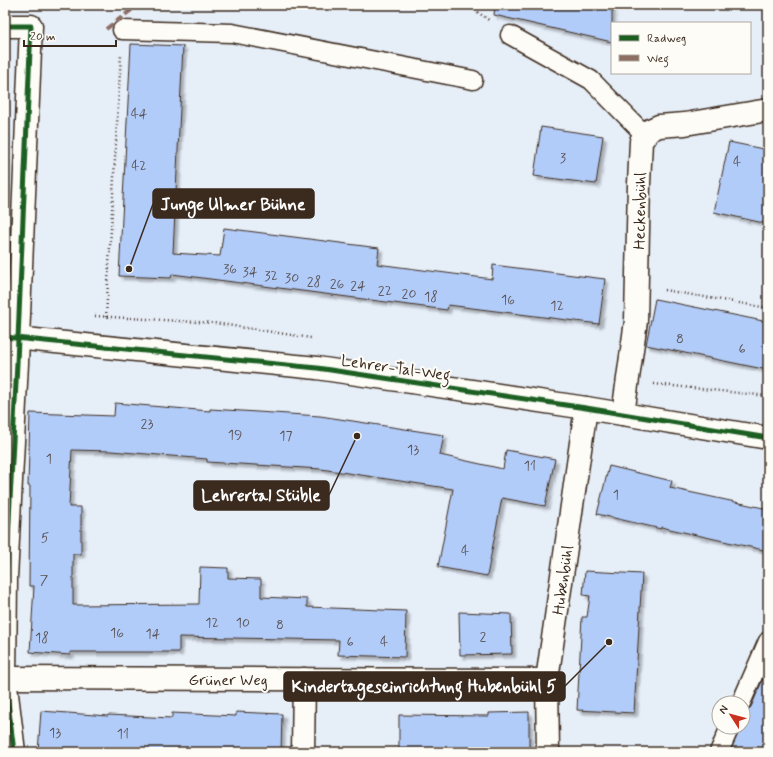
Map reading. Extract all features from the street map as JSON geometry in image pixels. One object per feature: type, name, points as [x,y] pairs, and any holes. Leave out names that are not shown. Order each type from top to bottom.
[{"type":"street","points":[[5,26],[31,26],[11,337],[5,678],[14,752]]},
{"type":"street","points":[[645,135],[650,130],[659,126],[685,124],[768,110]]},
{"type":"street","name":"Heckenbühl","points":[[623,414],[636,321],[640,147],[645,135]]},
{"type":"street","name":"Lehrer-Tal-Weg","points":[[11,337],[317,368],[586,408],[768,438]]},
{"type":"street","name":"Hubenbühl","points":[[548,752],[547,680],[586,408]]},
{"type":"street","name":"Grüner Weg","points":[[5,678],[547,680]]},
{"type":"street","points":[[303,752],[304,679]]},
{"type":"lane","points":[[122,30],[232,33],[474,80]]},
{"type":"lane","points":[[510,35],[591,80],[645,135]]},
{"type":"lane","points":[[744,695],[768,641]]},
{"type":"lane","points":[[719,752],[726,735]]},
{"type":"path","points":[[106,317],[122,30]]},
{"type":"path","points":[[637,285],[768,308]]},
{"type":"building","points":[[495,5],[612,5],[611,42],[494,15]]},
{"type":"building","points":[[131,44],[183,46],[173,253],[220,256],[224,228],[379,248],[377,264],[492,279],[493,265],[605,279],[599,324],[448,305],[447,310],[172,274],[171,278],[119,276]]},
{"type":"building","points":[[541,127],[603,136],[596,184],[534,176]]},
{"type":"building","points":[[729,142],[768,150],[768,224],[714,212]]},
{"type":"building","points":[[655,299],[768,322],[768,370],[646,345]]},
{"type":"building","points":[[115,403],[210,411],[210,409],[320,416],[444,435],[440,455],[503,469],[506,450],[555,459],[545,506],[502,498],[487,576],[438,567],[453,489],[321,469],[207,462],[207,459],[111,451],[72,450],[69,507],[81,507],[81,554],[73,554],[73,605],[199,604],[200,567],[228,568],[228,578],[261,579],[261,597],[307,599],[307,607],[406,611],[405,657],[338,655],[339,640],[179,637],[179,652],[70,652],[70,655],[30,652],[34,586],[29,586],[30,486],[28,486],[30,413],[114,416]]},
{"type":"building","points":[[609,466],[672,481],[670,488],[768,509],[768,551],[597,514]]},
{"type":"building","points":[[585,571],[642,574],[634,713],[577,710],[582,617],[587,617],[590,596],[583,595]]},
{"type":"building","points":[[459,612],[511,614],[512,654],[460,655]]},
{"type":"building","points":[[768,667],[768,752],[730,752],[737,735],[751,735],[751,707]]},
{"type":"building","points":[[41,711],[108,716],[172,718],[172,713],[236,716],[236,712],[282,714],[281,752],[135,752],[89,750],[89,752],[38,752]]},
{"type":"building","points":[[529,712],[529,752],[399,752],[399,715],[489,716],[489,713]]},
{"type":"marked path","points":[[106,29],[138,5]]},
{"type":"cycle path","points":[[5,26],[31,26],[17,363],[6,578],[5,678],[14,752]]},
{"type":"cycle path","points":[[5,337],[317,368],[586,408],[768,438]]},
{"type":"place","name":"Junge Ulmer Bühne","points":[[129,269]]},
{"type":"place","name":"Lehrertal Stüble","points":[[357,436]]},
{"type":"place","name":"Kindertageseinrichtung Hubenbühl 5","points":[[609,642]]}]
